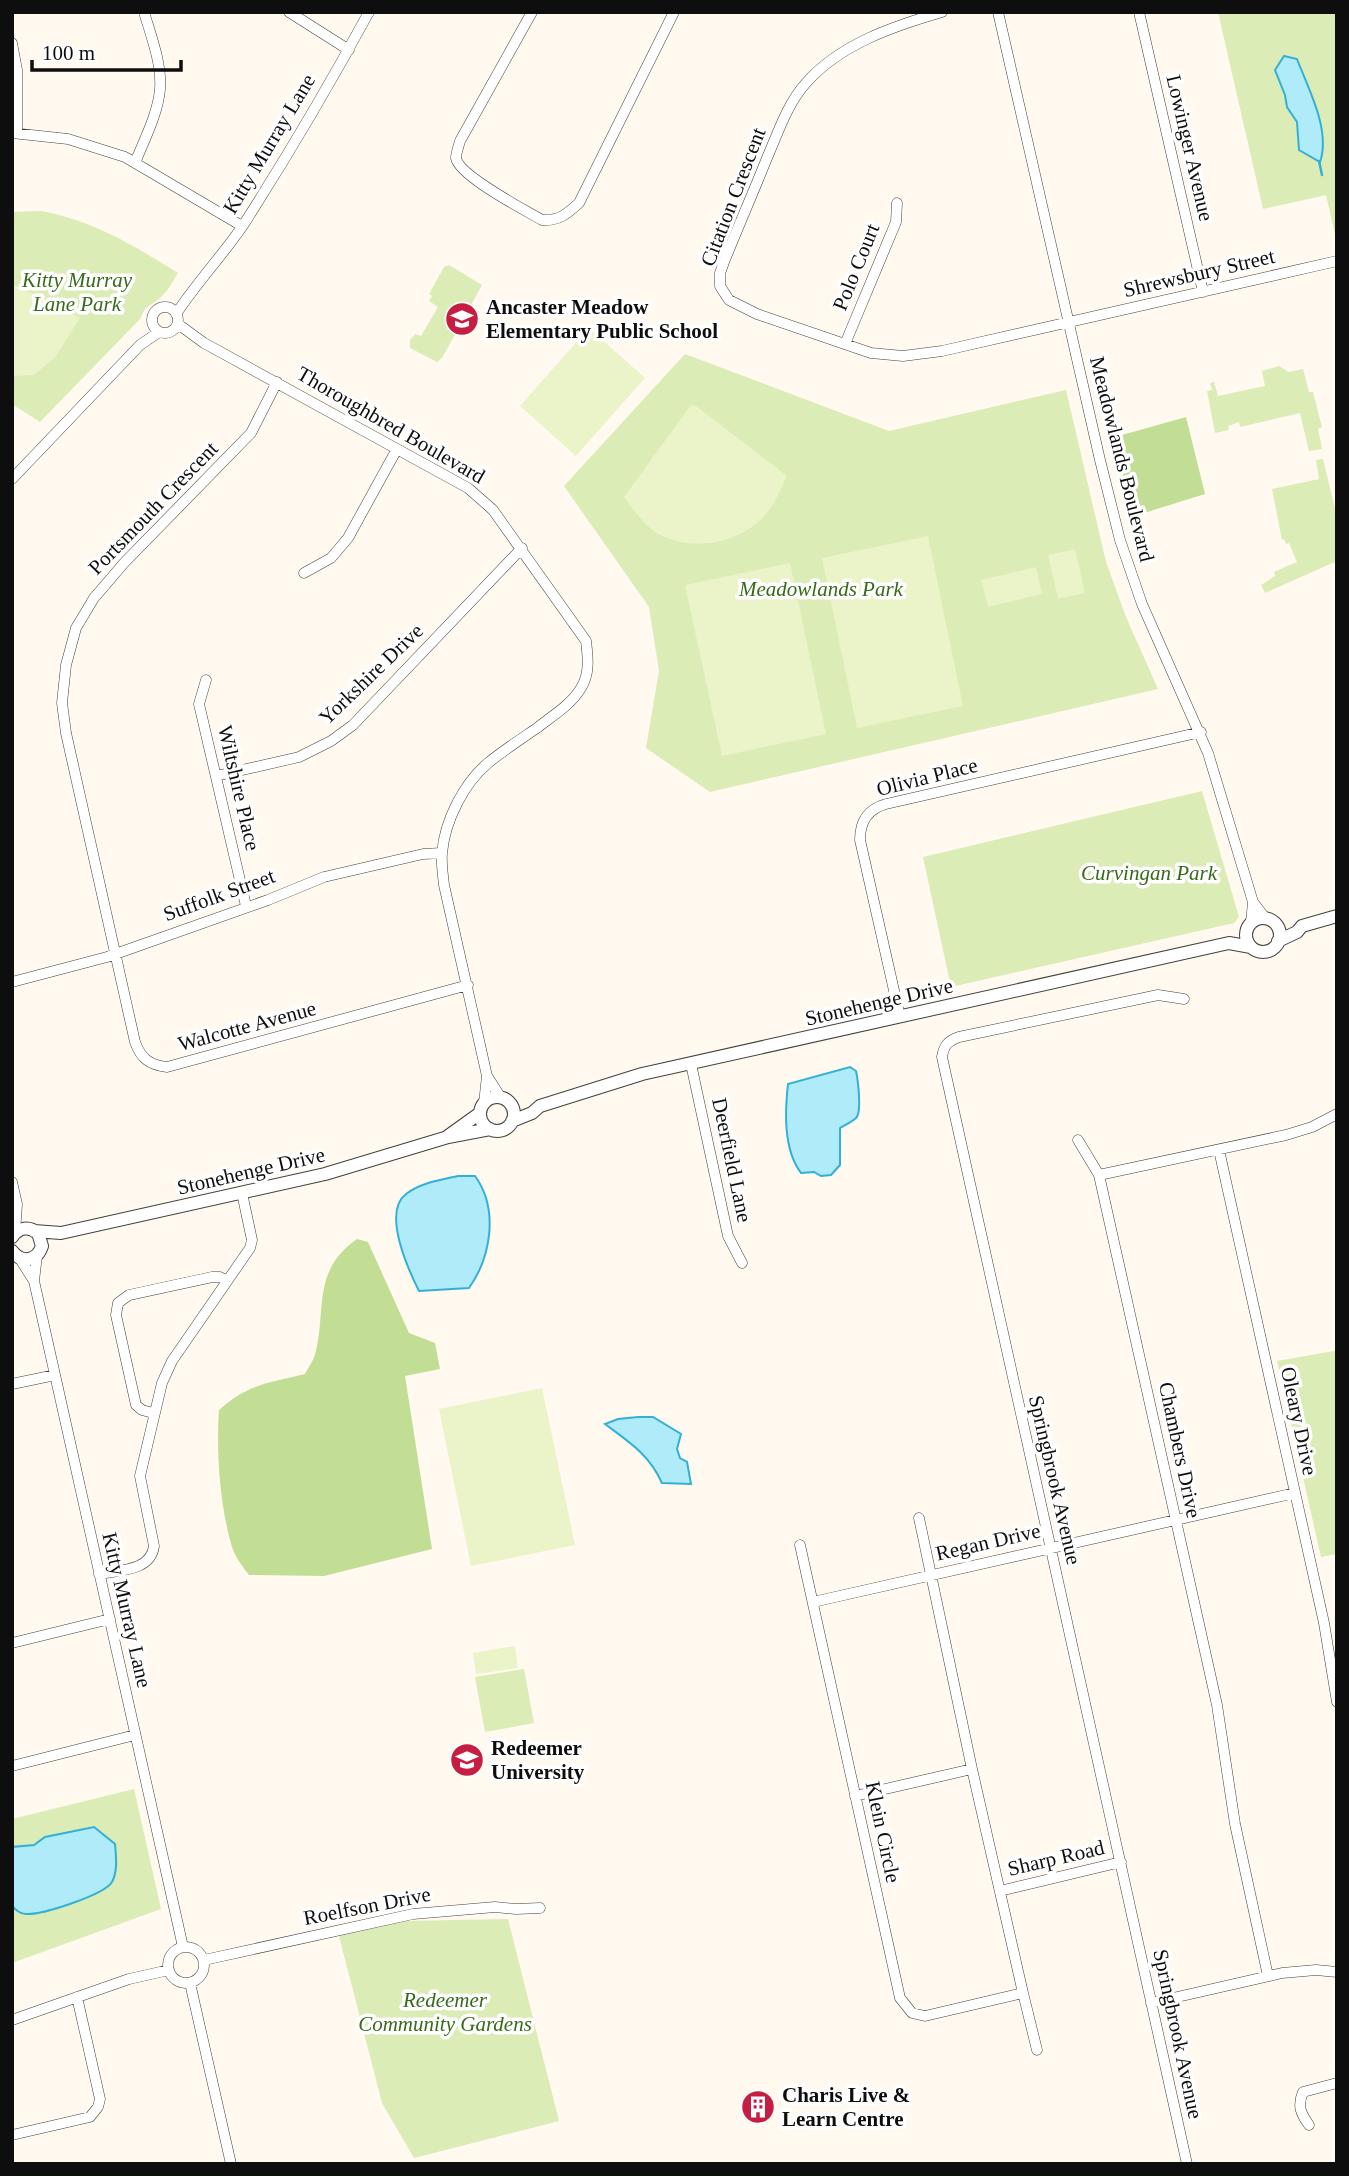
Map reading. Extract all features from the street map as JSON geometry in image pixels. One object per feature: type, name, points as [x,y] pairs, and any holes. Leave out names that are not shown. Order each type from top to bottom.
[{"type":"street","points":[[135,163],[155,112],[160,88],[144,12]]},
{"type":"street","points":[[289,12],[349,50]]},
{"type":"street","name":"Kitty Murray Lane","points":[[155,328],[153,315],[156,311],[174,319],[192,289],[242,226],[349,50],[369,12]]},
{"type":"street","points":[[532,12],[460,141],[456,158],[460,166],[475,180],[542,220],[553,220],[567,214],[579,203],[674,12]]},
{"type":"street","name":"Citation Crescent","points":[[942,12],[916,19],[862,41],[830,61],[806,82],[785,116],[720,273],[720,286],[729,300],[757,314],[871,353],[903,356],[942,351],[1069,322]]},
{"type":"street","name":"Meadowlands Boulevard","points":[[998,12],[1100,460],[1129,568],[1142,604],[1201,732],[1253,902],[1249,927]]},
{"type":"street","name":"Lowinger Avenue","points":[[1139,12],[1203,292]]},
{"type":"street","points":[[12,43],[17,70],[15,133],[68,139],[98,147],[135,163],[242,226]]},
{"type":"street","name":"Polo Court","points":[[845,344],[896,222],[897,202]]},
{"type":"street","name":"Shrewsbury Street","points":[[1069,322],[1337,261]]},
{"type":"street","points":[[12,479],[155,328],[167,334],[174,319]]},
{"type":"street","name":"Thoroughbred Boulevard","points":[[174,319],[204,343],[468,488],[493,510],[586,641],[589,659],[587,676],[573,700],[486,764],[463,792],[448,825],[442,853],[444,885],[486,1076],[482,1108]]},
{"type":"street","name":"Portsmouth Crescent","points":[[117,954],[66,733],[62,703],[66,665],[76,628],[94,598],[124,563],[251,433],[277,382]]},
{"type":"street","points":[[304,573],[331,558],[348,538],[397,449]]},
{"type":"street","name":"Yorkshire Drive","points":[[216,776],[312,752],[353,725],[522,548]]},
{"type":"street","name":"Wiltshire Place","points":[[206,680],[199,704],[246,906]]},
{"type":"street","name":"Olivia Place","points":[[900,1017],[860,840],[860,828],[866,816],[878,806],[1201,732]]},
{"type":"street","name":"Suffolk Street","points":[[12,982],[117,954],[324,877],[442,853]]},
{"type":"street","name":"Meadowlands Boulevard","points":[[1253,902],[1271,922]]},
{"type":"street","points":[[1271,922],[1279,932],[1275,946],[1266,952],[1251,947],[1248,943],[1249,927],[1271,922],[1302,926],[1337,916]]},
{"type":"street","points":[[1278,941],[1297,932],[1302,926]]},
{"type":"street","name":"Stonehenge Drive","points":[[1229,943],[1249,927]]},
{"type":"street","name":"Stonehenge Drive","points":[[512,1121],[540,1107],[632,1077],[691,1063],[1229,943],[1251,947]]},
{"type":"street","name":"Walcotte Avenue","points":[[117,954],[139,1052],[151,1065],[167,1067],[468,985]]},
{"type":"street","name":"Springbrook Avenue","points":[[1184,999],[1158,996],[959,1037],[944,1047],[942,1057],[1187,2164]]},
{"type":"street","name":"Deerfield Lane","points":[[691,1063],[728,1236],[742,1263]]},
{"type":"street","name":"Thoroughbred Boulevard","points":[[486,1076],[505,1100]]},
{"type":"street","points":[[492,1098],[505,1100],[513,1111],[512,1121],[500,1130],[490,1129],[482,1122],[482,1108],[492,1098]]},
{"type":"street","name":"Stonehenge Drive","points":[[505,1100],[540,1107]]},
{"type":"street","name":"Stonehenge Drive","points":[[447,1136],[482,1108]]},
{"type":"street","points":[[1100,1175],[1298,1132],[1337,1114]]},
{"type":"street","name":"Stonehenge Drive","points":[[13,1235],[24,1228],[61,1233],[242,1193],[358,1165],[447,1136],[490,1129]]},
{"type":"street","name":"Chambers Drive","points":[[1078,1140],[1100,1175],[1217,1704],[1235,1824],[1268,1976]]},
{"type":"street","name":"Oleary Drive","points":[[1219,1150],[1326,1633],[1337,1702]]},
{"type":"street","points":[[12,1182],[17,1204],[32,1230],[42,1241],[39,1253],[29,1259],[15,1255]]},
{"type":"street","points":[[99,1574],[142,1566],[153,1555],[154,1546],[140,1476],[153,1413],[162,1382],[172,1361],[248,1252],[252,1240],[242,1193]]},
{"type":"street","points":[[13,1235],[17,1204]]},
{"type":"street","name":"Stonehenge Drive","points":[[39,1253],[61,1233]]},
{"type":"street","name":"Kitty Murray Lane","points":[[39,1253],[34,1281],[183,1947]]},
{"type":"street","name":"Kitty Murray Lane","points":[[15,1255],[34,1281]]},
{"type":"street","points":[[153,1413],[136,1405],[116,1315],[118,1303],[129,1295],[212,1277],[220,1277],[227,1282]]},
{"type":"street","points":[[12,1384],[55,1375]]},
{"type":"street","name":"Regan Drive","points":[[813,1602],[1295,1493]]},
{"type":"street","points":[[919,1518],[972,1769],[1037,2050]]},
{"type":"street","name":"Klein Circle","points":[[800,1545],[900,1998],[912,2013],[925,2016],[1023,1993]]},
{"type":"street","points":[[12,1643],[110,1619]]},
{"type":"street","points":[[12,1766],[135,1735]]},
{"type":"street","points":[[855,1796],[972,1769]]},
{"type":"street","name":"Sharp Road","points":[[1000,1891],[1121,1862]]},
{"type":"street","name":"Roelfson Drive","points":[[204,1960],[413,1914],[495,1907],[540,1908]]},
{"type":"street","points":[[183,1947],[198,1951],[204,1960],[203,1972],[190,1983],[175,1979],[169,1970],[173,1953],[183,1947]]},
{"type":"street","points":[[12,2020],[130,1979],[169,1970]]},
{"type":"street","points":[[1151,2003],[1268,1976],[1305,1970],[1337,1972]]},
{"type":"street","points":[[190,1983],[231,2164]]},
{"type":"street","points":[[12,2135],[90,2117],[98,2107],[100,2099],[77,1997]]},
{"type":"street","points":[[1310,2125],[1301,2115],[1303,2092],[1337,2083]]},
{"type":"green space","points":[[1218,12],[1337,12],[1337,243],[1326,195],[1263,209]]},
{"type":"green space","name":"Kitty Murray Lane Park","points":[[41,211],[96,228],[178,273],[164,295],[147,308],[141,318],[40,422],[12,404],[12,212]]},
{"type":"green space","points":[[449,265],[482,285],[442,358],[437,362],[410,348],[410,340],[415,334],[421,336],[438,307],[429,301],[432,296],[429,294],[444,267]]},
{"type":"green space","points":[[12,284],[80,318],[55,357],[34,375],[12,376]]},
{"type":"green space","points":[[589,328],[645,378],[576,456],[520,406]]},
{"type":"green space","name":"Meadowlands Park","points":[[685,354],[889,431],[1066,390],[1106,562],[1126,617],[1158,689],[710,792],[646,748],[659,671],[649,607],[564,486]]},
{"type":"green space","points":[[1279,366],[1289,372],[1303,369],[1309,392],[1313,392],[1322,427],[1318,429],[1322,449],[1309,451],[1300,413],[1240,427],[1239,422],[1228,426],[1229,430],[1215,433],[1207,391],[1212,390],[1210,383],[1214,382],[1218,396],[1265,386],[1262,371]]},
{"type":"green space","points":[[691,405],[696,406],[787,476],[772,506],[756,524],[729,538],[700,544],[685,543],[657,533],[643,521],[624,497]]},
{"type":"green space","points":[[1186,417],[1205,494],[1131,517],[1115,437]]},
{"type":"green space","points":[[1323,459],[1337,517],[1337,561],[1265,593],[1261,585],[1275,576],[1274,572],[1297,562],[1289,543],[1286,544],[1284,539],[1282,540],[1272,489],[1319,479],[1316,460]]},
{"type":"green space","points":[[928,536],[963,706],[857,728],[822,558]]},
{"type":"green space","points":[[1075,549],[1085,593],[1058,599],[1048,555]]},
{"type":"green space","points":[[790,563],[826,734],[722,756],[685,585]]},
{"type":"green space","points":[[1036,567],[1042,594],[988,607],[981,580]]},
{"type":"green space","name":"Curvingan Park","points":[[1202,791],[1239,917],[1234,923],[951,987],[923,857]]},
{"type":"green space","points":[[357,1239],[368,1242],[409,1333],[435,1343],[440,1369],[405,1376],[432,1549],[324,1576],[249,1575],[233,1551],[224,1515],[218,1444],[219,1410],[249,1390],[269,1382],[305,1374],[315,1355],[327,1278],[342,1251]]},
{"type":"green space","points":[[1337,1352],[1337,1554],[1321,1557],[1277,1361]]},
{"type":"green space","points":[[542,1388],[575,1545],[471,1566],[439,1409]]},
{"type":"green space","points":[[515,1646],[518,1668],[476,1674],[473,1653]]},
{"type":"green space","points":[[524,1669],[534,1723],[485,1732],[475,1677]]},
{"type":"green space","points":[[134,1789],[161,1909],[12,1963],[12,1819]]},
{"type":"green space","name":"Redeemer Community Gardens","points":[[508,1919],[559,2121],[414,2158],[382,2103],[339,1936],[405,1921]]},
{"type":"water","points":[[1284,56],[1297,59],[1317,109],[1323,136],[1320,162],[1299,150],[1297,122],[1287,107],[1275,70]]},
{"type":"water","points":[[850,1067],[856,1071],[859,1110],[856,1118],[840,1128],[840,1165],[831,1175],[801,1173],[788,1141],[788,1084]]},
{"type":"water","points":[[458,1176],[475,1176],[483,1189],[489,1233],[483,1262],[469,1288],[419,1291],[399,1241],[396,1214],[399,1202],[418,1187]]},
{"type":"water","points":[[653,1417],[681,1434],[677,1449],[680,1458],[687,1462],[691,1484],[662,1483],[645,1456],[605,1424],[618,1419]]},
{"type":"water","points":[[94,1827],[115,1844],[116,1863],[112,1882],[97,1893],[72,1903],[34,1913],[18,1912],[12,1906],[12,1847],[34,1845],[45,1837]]},
{"type":"waterway","points":[[1319,161],[1322,175]]},
{"type":"place","name":"Ancaster Meadow Elementary Public School","points":[[462,319]]},
{"type":"place","name":"Redeemer University","points":[[467,1760]]},
{"type":"place","name":"Charis Live & Learn Centre","points":[[758,2107]]}]
